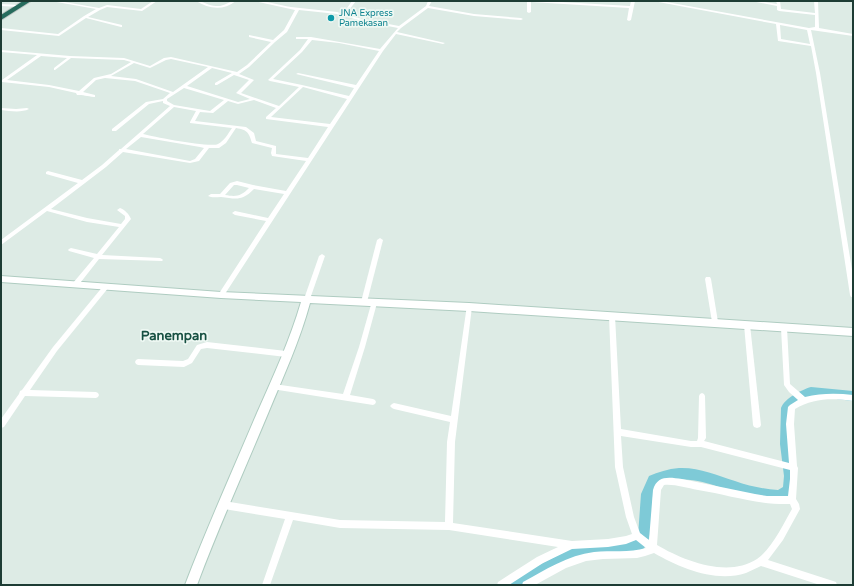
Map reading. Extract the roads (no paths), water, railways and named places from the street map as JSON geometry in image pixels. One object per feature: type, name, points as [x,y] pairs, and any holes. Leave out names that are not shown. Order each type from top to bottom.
[{"type":"highway","points":[[1,14],[16,5],[28,1]]},
{"type":"highway","points":[[1,18],[16,5]]},
{"type":"main road","points":[[1,279],[221,295],[469,307],[853,332]]},
{"type":"main road","points":[[191,585],[203,553],[274,387],[307,300]]},
{"type":"street","points":[[53,1],[99,9]]},
{"type":"street","points":[[1,29],[59,35],[85,17],[107,6],[142,10],[155,1]]},
{"type":"street","points":[[198,1],[220,8],[234,1]]},
{"type":"street","points":[[256,1],[344,15],[400,27]]},
{"type":"street","points":[[344,15],[354,1]]},
{"type":"street","points":[[221,295],[381,50],[400,27],[425,8],[430,1]]},
{"type":"street","points":[[529,12],[528,1],[605,4],[631,7]]},
{"type":"street","points":[[605,4],[614,1]]},
{"type":"street","points":[[629,20],[633,1]]},
{"type":"street","points":[[655,1],[809,29],[853,35]]},
{"type":"street","points":[[753,1],[778,3],[780,10],[816,14]]},
{"type":"street","points":[[816,1],[817,29]]},
{"type":"street","points":[[1,5],[16,5]]},
{"type":"street","points":[[216,84],[248,66],[286,31],[298,8]]},
{"type":"street","points":[[425,8],[474,15],[521,19]]},
{"type":"street","points":[[85,17],[121,26]]},
{"type":"street","points":[[778,23],[779,40],[812,45]]},
{"type":"street","points":[[809,29],[818,73],[853,295]]},
{"type":"street","points":[[394,33],[443,42]]},
{"type":"street","points":[[250,36],[274,41]]},
{"type":"street","points":[[297,38],[346,42],[362,48],[381,50]]},
{"type":"street","points":[[311,38],[301,51],[270,80],[350,98]]},
{"type":"street","points":[[1,51],[40,55],[118,59],[151,67],[165,59],[171,58],[211,67],[252,80],[238,93],[278,107]]},
{"type":"street","points":[[40,55],[3,81],[49,86],[78,94],[94,96]]},
{"type":"street","points":[[56,69],[70,57]]},
{"type":"street","points":[[78,94],[95,79],[106,76],[134,62]]},
{"type":"street","points":[[114,130],[148,103],[164,100],[211,67]]},
{"type":"street","points":[[298,74],[357,87]]},
{"type":"street","points":[[106,76],[136,80],[173,93]]},
{"type":"street","points":[[183,86],[226,101],[240,104],[254,99]]},
{"type":"street","points":[[302,86],[268,118],[332,126]]},
{"type":"street","points":[[164,100],[173,106],[213,111],[226,101]]},
{"type":"street","points":[[1,243],[82,182],[173,106]]},
{"type":"street","points":[[1,109],[27,109]]},
{"type":"street","points":[[199,110],[192,122],[248,130],[252,134],[254,142],[274,147],[274,154],[309,160]]},
{"type":"street","points":[[139,135],[219,147],[235,127]]},
{"type":"street","points":[[121,150],[190,162],[196,161],[208,146]]},
{"type":"street","points":[[48,173],[82,182]]},
{"type":"street","points":[[222,195],[234,183],[288,193]]},
{"type":"street","points":[[210,196],[222,195],[240,198],[245,196],[252,187]]},
{"type":"street","points":[[46,209],[87,220],[123,226]]},
{"type":"street","points":[[75,284],[129,217],[120,210]]},
{"type":"street","points":[[235,213],[269,220]]},
{"type":"street","points":[[364,302],[380,240]]},
{"type":"street","points":[[71,250],[98,256],[136,260],[160,260]]},
{"type":"street","points":[[307,300],[322,256]]},
{"type":"street","points":[[708,279],[715,322]]},
{"type":"street","points":[[1,425],[22,393],[55,349],[106,287]]},
{"type":"street","points":[[346,397],[374,302]]},
{"type":"street","points":[[449,526],[451,442],[469,307]]},
{"type":"street","points":[[612,316],[620,479],[630,517],[638,537],[651,548],[685,565],[715,573],[736,572],[751,568],[761,562],[773,547],[796,507],[792,500],[792,407],[802,399],[853,398]]},
{"type":"street","points":[[747,325],[756,425]]},
{"type":"street","points":[[784,328],[787,382],[789,388],[802,399]]},
{"type":"street","points":[[138,362],[184,364],[190,361],[199,347],[207,345],[286,354]]},
{"type":"street","points":[[274,387],[373,402]]},
{"type":"street","points":[[22,393],[96,395]]},
{"type":"street","points":[[700,443],[702,438],[702,396]]},
{"type":"street","points":[[394,406],[454,420]]},
{"type":"street","points":[[618,432],[691,444],[700,443],[792,467]]},
{"type":"street","points":[[651,548],[657,490],[658,486],[662,482],[678,482],[714,488],[768,501],[792,500]]},
{"type":"street","points":[[224,505],[290,517],[347,524],[449,526],[572,545],[608,544],[638,537]]},
{"type":"street","points":[[266,585],[290,517]]},
{"type":"street","points":[[501,585],[540,560],[572,545]]},
{"type":"street","points":[[526,585],[568,564],[587,557],[637,555],[651,548]]},
{"type":"street","points":[[761,562],[833,585]]},
{"type":"waterway","points":[[515,585],[576,552],[639,546],[644,538],[647,494],[653,480],[667,475],[691,474],[702,476],[752,492],[779,496],[788,490],[790,476],[786,444],[786,408],[795,400],[811,391],[853,396]]},
{"type":"place","name":"JNA Express Pamekasan","points":[[331,18]]},
{"type":"district","name":"Panempan","points":[[174,336]]}]
